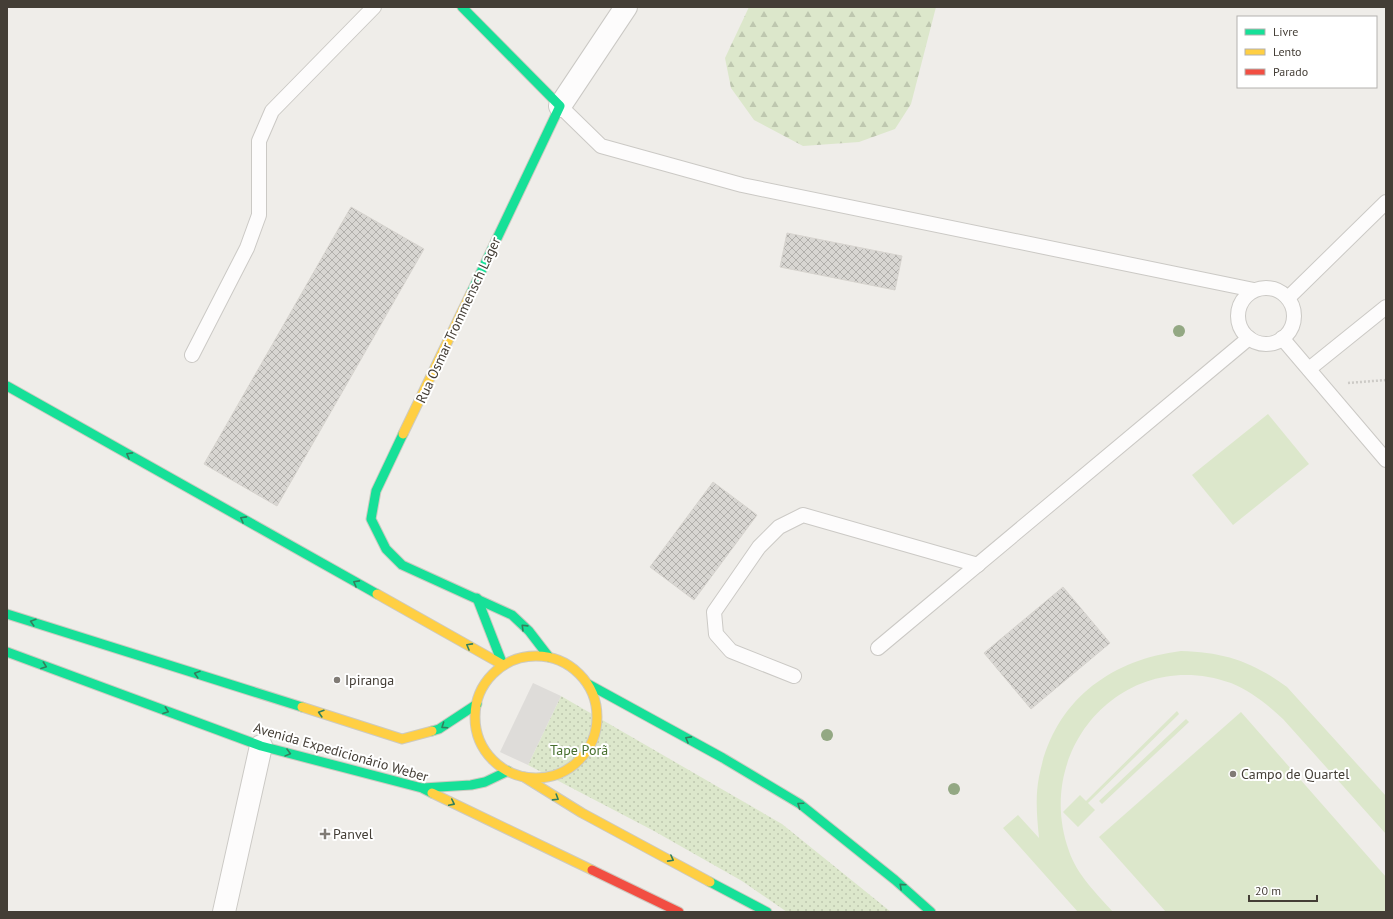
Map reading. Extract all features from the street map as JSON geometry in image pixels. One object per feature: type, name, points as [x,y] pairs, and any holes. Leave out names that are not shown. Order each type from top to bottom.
[{"type":"main road","points":[[462,7],[560,106]]},
{"type":"main road","name":"Rua Osmar Trommensch Lager","points":[[549,657],[529,631],[512,615],[402,565],[386,549],[371,519],[376,491],[560,106]]},
{"type":"main road","points":[[7,386],[503,665]]},
{"type":"main road","points":[[477,598],[503,665]]},
{"type":"main road","points":[[7,614],[402,738],[439,729],[477,704]]},
{"type":"main road","name":"Avenida Expedicionário Weber","points":[[7,652],[261,746],[422,788],[679,912]]},
{"type":"main road","points":[[767,912],[582,813],[524,777],[508,771],[495,762],[485,750],[478,735],[475,720],[477,704],[482,689],[491,676],[503,665],[518,659],[534,656],[549,657],[564,663],[577,672],[588,684],[723,758],[800,804],[895,880],[931,912]]},
{"type":"main road","points":[[524,777],[539,778],[555,775],[569,768],[582,758],[591,745],[596,730],[597,714],[594,699],[588,684]]},
{"type":"main road","points":[[422,788],[471,785],[485,782],[508,771]]},
{"type":"street","name":"Rua Osmar Trommensch Lager","points":[[560,106],[626,7]]},
{"type":"street","points":[[224,912],[261,746]]},
{"type":"lane","points":[[192,355],[247,248],[259,215],[259,141],[272,111],[374,7]]},
{"type":"lane","points":[[560,106],[601,146],[742,185],[1254,290],[1272,288],[1288,298],[1292,306],[1292,324],[1289,332],[1274,342],[1257,342],[1249,338],[1242,331],[1238,313],[1241,303],[1246,296],[1254,290]]},
{"type":"lane","points":[[1288,298],[1386,202]]},
{"type":"lane","points":[[1309,369],[1386,307]]},
{"type":"lane","points":[[878,648],[1249,338]]},
{"type":"lane","points":[[1282,338],[1386,460]]},
{"type":"lane","points":[[794,676],[731,651],[716,634],[714,612],[759,547],[779,527],[803,515],[978,565]]},
{"type":"path","points":[[1348,383],[1386,380]]},
{"type":"green space","points":[[749,7],[936,7],[911,104],[895,129],[859,142],[803,146],[754,120],[731,88],[725,58]]},
{"type":"green space","points":[[1268,414],[1309,464],[1233,525],[1192,475]]},
{"type":"green space","points":[[1181,651],[1224,656],[1237,660],[1262,671],[1287,687],[1386,796],[1386,834],[1283,719],[1252,694],[1231,683],[1192,675],[1156,679],[1123,692],[1096,714],[1076,743],[1064,776],[1061,813],[1069,851],[1082,876],[1113,912],[1078,912],[1003,828],[1018,815],[1039,838],[1037,792],[1046,750],[1057,727],[1071,707],[1088,689],[1108,675],[1130,664],[1155,656]]},
{"type":"green space","name":"Tape Porã","points":[[561,696],[782,824],[891,912],[787,912],[742,881],[654,831],[528,765]]},
{"type":"green space","points":[[1177,711],[1179,714],[1088,803],[1095,810],[1078,827],[1063,812],[1080,795],[1086,801]]},
{"type":"green space","name":"Campo de Quartel","points":[[1241,712],[1386,877],[1386,912],[1166,912],[1099,837]]},
{"type":"green space","points":[[1186,719],[1189,722],[1102,804],[1099,801]]},
{"type":"shaded area","points":[[533,683],[561,696],[528,765],[500,752]]},
{"type":"building","points":[[351,207],[424,249],[277,506],[204,464]]},
{"type":"building","points":[[787,233],[902,256],[895,290],[780,267]]},
{"type":"building","points":[[713,482],[757,515],[694,600],[650,567]]},
{"type":"building","points":[[1063,587],[1110,643],[1031,709],[984,653]]},
{"type":"traffic: fast","points":[[462,7],[560,106],[471,293]]},
{"type":"traffic: fast","points":[[7,386],[377,594]]},
{"type":"traffic: fast","points":[[403,434],[376,491],[371,519],[386,549],[402,565],[512,615],[529,631],[549,657]]},
{"type":"traffic: fast","points":[[477,598],[503,665]]},
{"type":"traffic: fast","points":[[7,614],[302,707]]},
{"type":"traffic: fast","points":[[7,652],[261,746],[422,788],[432,793]]},
{"type":"traffic: fast","points":[[588,684],[723,758],[800,804],[895,880],[931,912]]},
{"type":"traffic: fast","points":[[432,731],[439,729],[477,704]]},
{"type":"traffic: fast","points":[[423,788],[471,785],[485,782],[508,771]]},
{"type":"traffic: fast","points":[[710,882],[767,912]]},
{"type":"traffic: slow","points":[[403,434],[471,293]]},
{"type":"traffic: slow","points":[[377,594],[503,665]]},
{"type":"traffic: slow","points":[[536,656],[548,657],[559,661],[570,666],[579,674],[587,683],[592,694],[596,705],[597,717],[596,729],[592,740],[587,751],[579,760],[570,768],[559,773],[548,777],[536,778],[524,777],[513,773],[502,768],[493,760],[485,751],[480,740],[476,729],[475,717],[476,705],[480,694],[485,683],[493,674],[502,666],[513,661],[524,657],[536,656]]},
{"type":"traffic: slow","points":[[302,707],[402,739],[432,731]]},
{"type":"traffic: slow","points":[[524,777],[582,813],[710,882]]},
{"type":"traffic: slow","points":[[432,793],[592,870]]},
{"type":"traffic: jam","points":[[592,870],[679,912]]},
{"type":"place","name":"Ipiranga","points":[[337,680]]},
{"type":"place","name":"Campo de Quartel","points":[[1233,774]]},
{"type":"place","name":"Panvel","points":[[325,834]]}]
